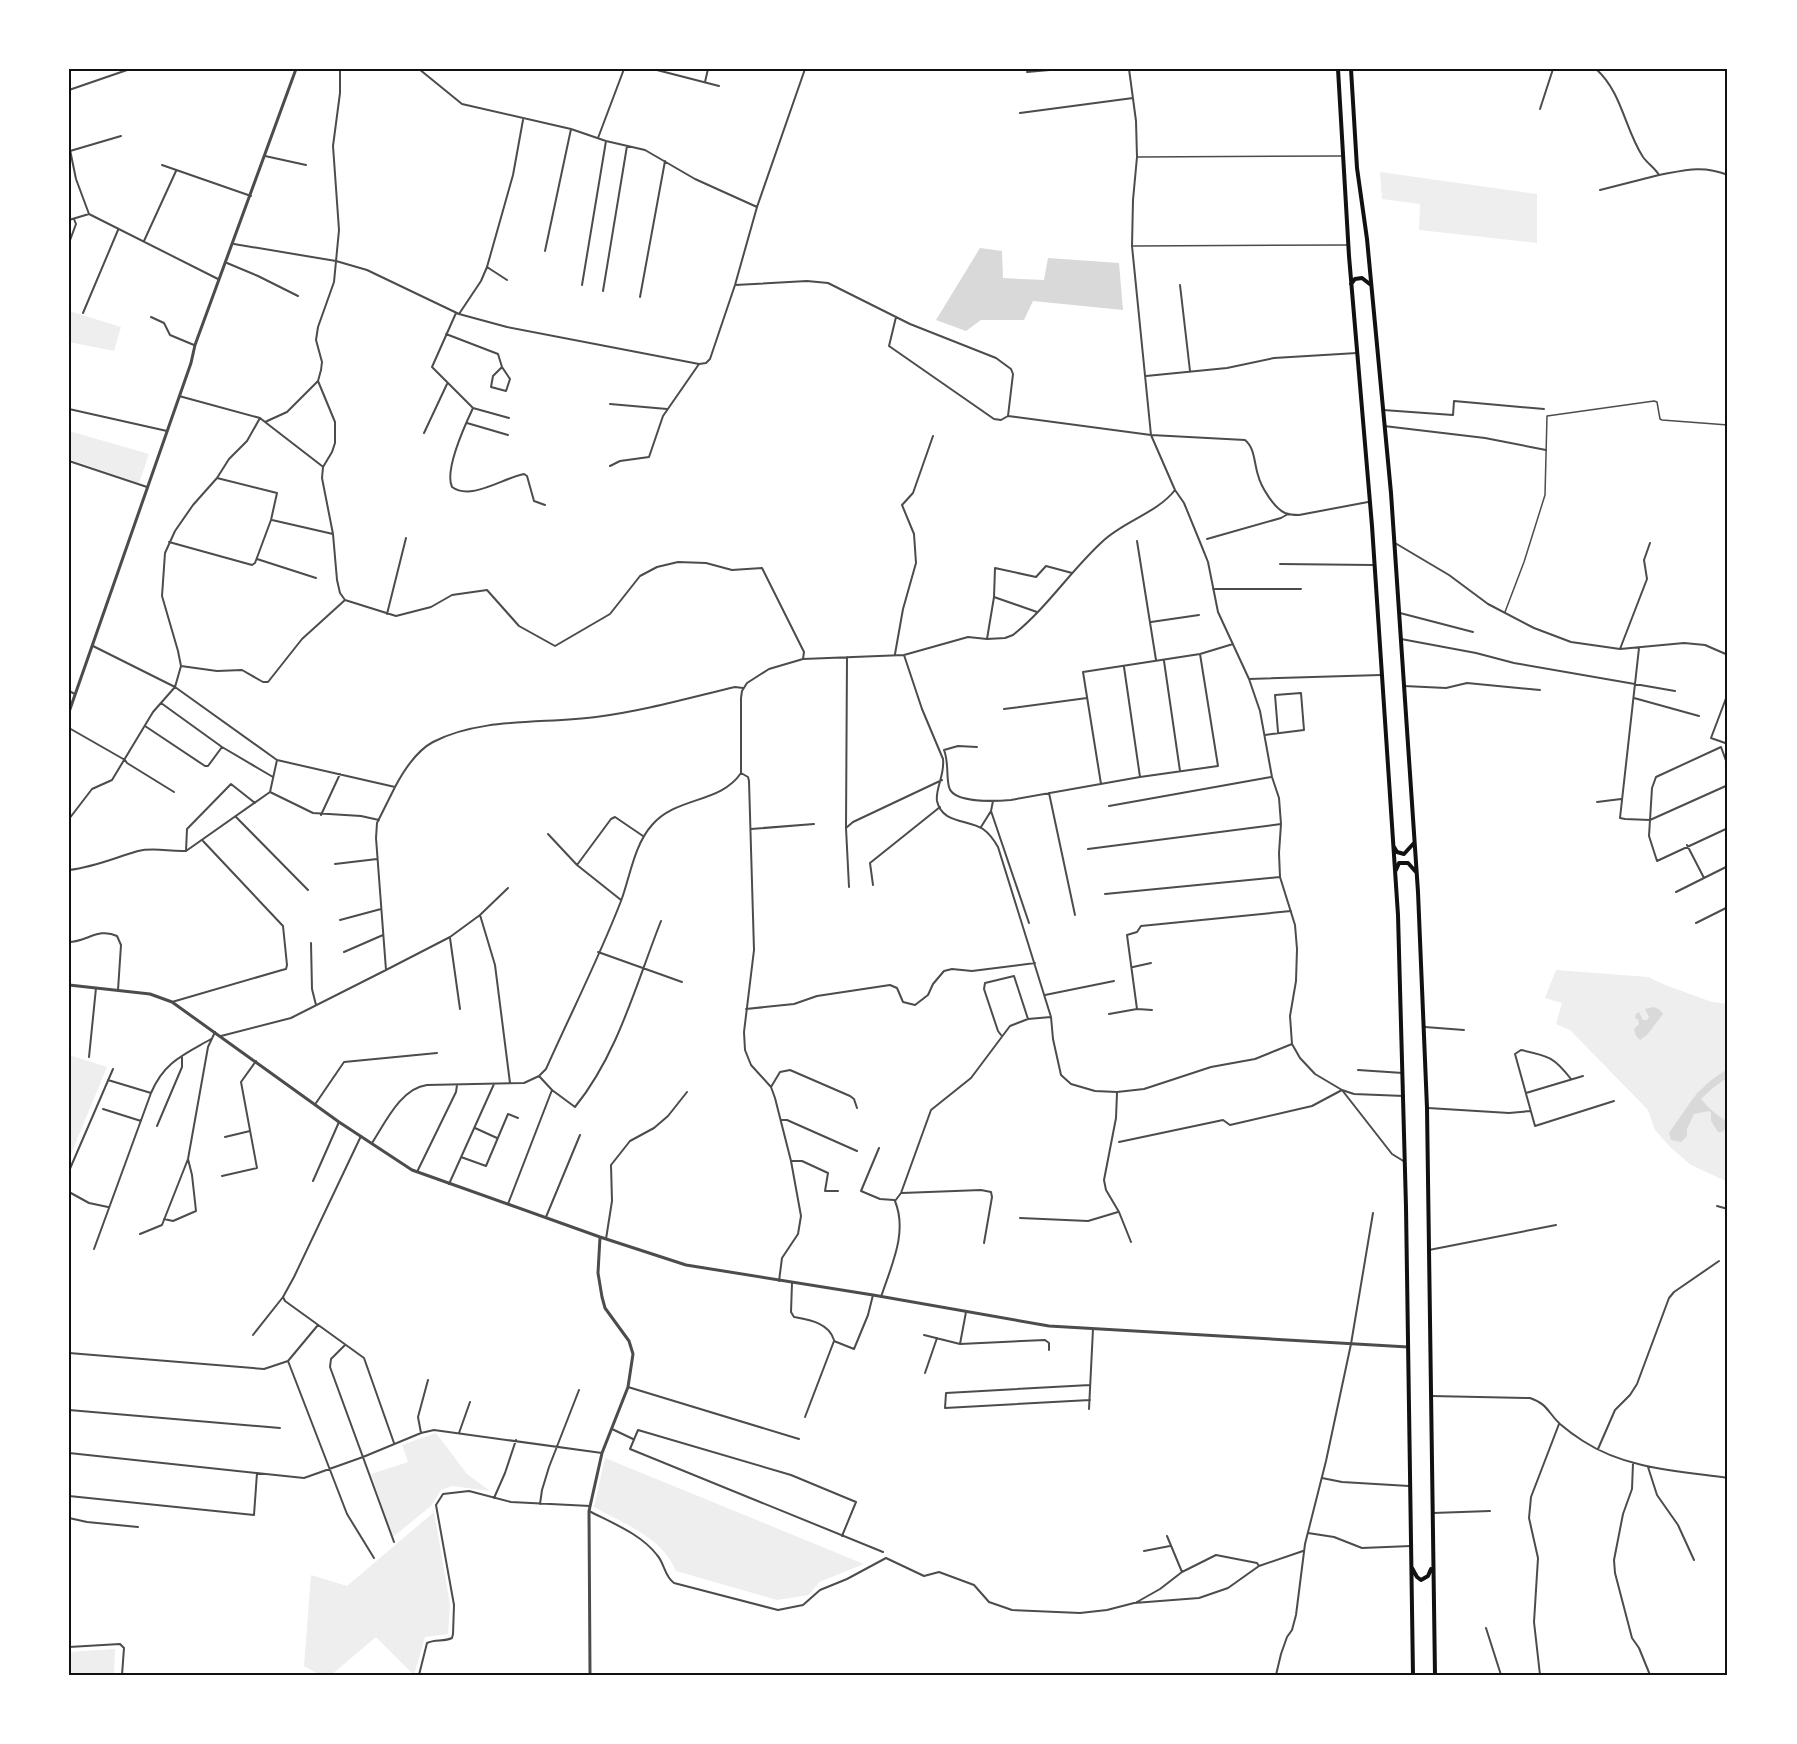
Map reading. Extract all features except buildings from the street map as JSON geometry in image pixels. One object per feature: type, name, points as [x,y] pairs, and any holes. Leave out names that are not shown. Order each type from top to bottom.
[{"type":"highway","points":[[1338,69],[1351,285],[1362,393],[1395,873],[1404,1096],[1413,1675]]},
{"type":"highway","points":[[1351,69],[1357,168],[1371,285],[1395,543],[1417,873],[1427,1108],[1435,1675]]},
{"type":"highway","points":[[1351,285],[1352,281],[1359,278],[1365,279],[1371,285]]},
{"type":"highway","points":[[1393,844],[1396,852],[1404,854],[1415,843]]},
{"type":"highway","points":[[1395,873],[1397,866],[1403,862],[1417,873]]},
{"type":"highway","points":[[1412,1567],[1417,1577],[1422,1580],[1428,1576],[1433,1566]]},
{"type":"street","points":[[69,90],[130,69]]},
{"type":"street","points":[[69,712],[195,345],[234,244],[296,69]]},
{"type":"street","points":[[265,422],[288,412],[318,381],[322,362],[316,340],[318,327],[334,282],[339,223],[333,146],[340,93],[340,69]]},
{"type":"street","points":[[419,69],[462,104],[571,129],[606,141],[645,150],[695,179],[757,207]]},
{"type":"street","points":[[598,138],[624,69]]},
{"type":"street","points":[[653,69],[719,86]]},
{"type":"street","points":[[705,82],[708,69]]},
{"type":"street","points":[[234,244],[336,261],[367,270],[457,313],[507,327],[699,364],[706,363],[710,359],[735,285],[757,207],[805,69]]},
{"type":"street","points":[[1027,72],[1060,69]]},
{"type":"street","points":[[1129,69],[1134,98],[1137,157],[1132,246],[1152,435],[1175,490],[1184,503],[1208,562],[1218,612],[1249,679],[1260,711],[1272,777],[1279,798],[1280,877],[1295,926],[1296,981],[1290,1016],[1292,1044],[1300,1058],[1314,1074],[1342,1090],[1354,1094],[1404,1096]]},
{"type":"street","points":[[1540,109],[1553,69]]},
{"type":"street","points":[[1596,69],[1613,90],[1644,157],[1659,175]]},
{"type":"street","points":[[1020,113],[1134,98]]},
{"type":"street","points":[[509,418],[473,408],[432,367],[457,313],[481,280],[487,267],[513,175],[524,119]]},
{"type":"street","points":[[545,251],[571,129]]},
{"type":"street","points":[[70,151],[121,136]]},
{"type":"street","points":[[582,285],[606,141]]},
{"type":"street","points":[[69,145],[76,179],[88,214],[219,280]]},
{"type":"street","points":[[603,291],[627,145]]},
{"type":"street","points":[[265,156],[306,165]]},
{"type":"street","points":[[639,297],[665,161]]},
{"type":"street","points":[[162,165],[251,196]]},
{"type":"street","points":[[1599,190],[1695,168],[1712,169],[1728,175]]},
{"type":"street","points":[[144,241],[176,171]]},
{"type":"street","points":[[69,220],[88,214]]},
{"type":"street","points":[[69,243],[76,224],[74,219]]},
{"type":"street","points":[[84,313],[118,230]]},
{"type":"street","points":[[227,263],[298,296]]},
{"type":"street","points":[[487,267],[507,280]]},
{"type":"street","points":[[735,285],[807,281],[828,283],[896,317],[1004,363],[1013,374],[1008,416]]},
{"type":"street","points":[[1180,285],[1190,371]]},
{"type":"street","points":[[151,317],[164,323],[170,335],[195,345]]},
{"type":"street","points":[[896,317],[889,346],[994,419],[1001,420],[1008,416],[1152,435],[1245,440],[1251,445],[1263,487],[1283,512],[1299,515],[1370,502]]},
{"type":"street","points":[[446,334],[498,354],[502,367],[510,379],[506,391],[491,387],[493,376],[502,367]]},
{"type":"street","points":[[1145,376],[1227,368],[1274,358],[1357,353]]},
{"type":"street","points":[[610,466],[620,461],[650,457],[656,434],[667,409],[699,364]]},
{"type":"street","points":[[318,381],[336,429],[332,452],[323,467],[322,478],[333,534],[337,580],[340,593],[345,600],[396,616],[431,607],[452,595],[487,590],[519,626],[555,646],[610,614],[640,576],[657,567],[678,562],[706,563],[732,570],[762,568],[804,652],[803,659]]},
{"type":"street","points":[[424,433],[448,384]]},
{"type":"street","points":[[179,396],[260,418],[323,467]]},
{"type":"street","points":[[1383,410],[1453,415],[1454,401],[1544,409]]},
{"type":"street","points":[[610,404],[667,409]]},
{"type":"street","points":[[473,408],[449,473],[452,487],[472,492],[524,474],[527,476],[534,501],[545,505]]},
{"type":"street","points":[[69,409],[167,431]]},
{"type":"street","points":[[69,819],[92,789],[112,780],[153,712],[174,687],[181,666],[162,596],[163,564],[169,542],[193,505],[247,441],[260,418]]},
{"type":"street","points":[[467,423],[508,435]]},
{"type":"street","points":[[1384,426],[1485,438],[1546,450]]},
{"type":"street","points":[[895,656],[903,609],[916,563],[914,534],[902,505],[913,493],[933,436]]},
{"type":"street","points":[[69,461],[147,487]]},
{"type":"street","points":[[169,542],[252,565],[257,559],[271,520],[277,493],[217,478]]},
{"type":"street","points":[[372,1144],[394,1110],[417,1087],[524,1083],[539,1077],[546,1069],[621,900],[644,836],[666,812],[724,790],[741,773],[741,698],[744,688],[752,679],[769,669],[803,659],[904,655],[968,637],[987,639],[1012,635],[1037,612],[1104,540],[1127,523],[1167,500],[1175,490]]},
{"type":"street","points":[[1207,539],[1288,514]]},
{"type":"street","points":[[271,520],[333,534]]},
{"type":"street","points":[[387,614],[406,538]]},
{"type":"street","points":[[1137,541],[1157,661]]},
{"type":"street","points":[[1395,543],[1449,575],[1488,604],[1534,628],[1571,642],[1620,649],[1684,643],[1705,645],[1728,655]]},
{"type":"street","points":[[1620,649],[1647,579],[1644,560],[1650,543]]},
{"type":"street","points":[[257,559],[316,578]]},
{"type":"street","points":[[1280,564],[1374,565]]},
{"type":"street","points":[[987,639],[994,597],[995,568],[1036,577],[1046,566],[1072,573]]},
{"type":"street","points":[[1214,589],[1300,589]]},
{"type":"street","points":[[994,597],[1037,612]]},
{"type":"street","points":[[181,666],[218,671],[242,670],[263,682],[268,682],[302,639],[345,600]]},
{"type":"street","points":[[1400,613],[1473,632]]},
{"type":"street","points":[[1150,622],[1199,615]]},
{"type":"street","points":[[1401,639],[1448,647],[1456,651],[1476,653],[1558,672],[1675,692]]},
{"type":"street","points":[[1101,784],[1083,672],[1200,654],[1233,644]]},
{"type":"street","points":[[92,645],[174,687],[277,760],[395,787]]},
{"type":"street","points":[[1639,648],[1620,818],[1650,820],[1728,785]]},
{"type":"street","points":[[977,747],[958,746],[944,750],[949,773],[949,788],[959,798],[993,801],[1218,766],[1200,654]]},
{"type":"street","points":[[904,655],[921,709],[943,759],[942,780],[937,791],[939,807],[949,817],[981,827],[991,835],[998,847],[1045,995],[1061,1075],[1071,1084],[1082,1088],[1118,1092],[1144,1089],[1211,1067],[1256,1059],[1292,1044]]},
{"type":"street","points":[[847,657],[846,828],[849,887]]},
{"type":"street","points":[[1164,660],[1180,771]]},
{"type":"street","points":[[1124,666],[1140,777]]},
{"type":"street","points":[[1249,679],[1382,675]]},
{"type":"street","points":[[1404,686],[1446,688],[1467,683],[1540,690]]},
{"type":"street","points":[[386,970],[376,859],[379,820],[407,767],[424,748],[456,734],[496,725],[620,714],[735,687],[744,688]]},
{"type":"street","points":[[69,691],[75,694]]},
{"type":"street","points":[[1265,735],[1304,730],[1301,693],[1275,695],[1278,732]]},
{"type":"street","points":[[1728,693],[1711,738],[1728,744]]},
{"type":"street","points":[[1004,709],[1086,698]]},
{"type":"street","points":[[1634,698],[1699,716]]},
{"type":"street","points":[[161,703],[222,747],[273,777]]},
{"type":"street","points":[[145,726],[205,766],[222,747]]},
{"type":"street","points":[[69,728],[125,760],[127,764],[174,792]]},
{"type":"street","points":[[1728,766],[1721,747],[1656,777],[1652,788],[1649,836],[1657,861],[1687,845],[1728,828]]},
{"type":"street","points":[[69,870],[97,866],[140,851],[160,849],[186,851],[270,792],[277,760]]},
{"type":"street","points":[[741,773],[748,777],[749,782],[754,950],[744,1032],[746,1050],[751,1065],[771,1086],[792,1161],[801,1216],[798,1234],[782,1258],[778,1281]]},
{"type":"street","points":[[321,815],[340,774]]},
{"type":"street","points":[[1109,806],[1272,777]]},
{"type":"street","points":[[846,828],[942,780]]},
{"type":"street","points":[[186,851],[187,829],[231,784],[255,803]]},
{"type":"street","points":[[270,792],[313,813],[349,815],[379,820]]},
{"type":"street","points":[[1049,793],[1075,915]]},
{"type":"street","points":[[1597,802],[1623,799]]},
{"type":"street","points":[[981,827],[991,812],[993,801]]},
{"type":"street","points":[[873,885],[870,863],[939,807]]},
{"type":"street","points":[[991,812],[1029,922]]},
{"type":"street","points":[[577,865],[611,819],[615,817],[644,836]]},
{"type":"street","points":[[236,818],[308,890]]},
{"type":"street","points":[[750,830],[814,824]]},
{"type":"street","points":[[1088,849],[1281,824]]},
{"type":"street","points":[[548,834],[577,865],[621,900]]},
{"type":"street","points":[[172,1002],[286,969],[287,965],[283,926],[203,841]]},
{"type":"street","points":[[1687,845],[1704,878]]},
{"type":"street","points":[[335,864],[376,859]]},
{"type":"street","points":[[1676,892],[1728,866]]},
{"type":"street","points":[[1105,894],[1280,877]]},
{"type":"street","points":[[221,1036],[236,1030],[291,1018],[386,970],[450,936],[480,915],[508,888]]},
{"type":"street","points":[[1696,923],[1728,907]]},
{"type":"street","points":[[340,920],[381,909]]},
{"type":"street","points":[[1137,1009],[1127,934],[1137,932],[1141,926],[1291,911]]},
{"type":"street","points":[[480,915],[495,965],[510,1083]]},
{"type":"street","points":[[539,1077],[575,1107],[584,1097],[604,1064],[624,1020],[660,921]]},
{"type":"street","points":[[69,942],[80,942],[94,934],[117,936],[120,945],[117,990]]},
{"type":"street","points":[[344,952],[384,934]]},
{"type":"street","points":[[450,936],[459,1009]]},
{"type":"street","points":[[311,943],[312,989],[316,1005]]},
{"type":"street","points":[[598,952],[682,982]]},
{"type":"street","points":[[746,1009],[794,1004],[817,996],[890,985],[897,988],[903,1002],[915,1005],[928,995],[933,984],[944,971],[952,969],[972,971],[1035,963]]},
{"type":"street","points":[[1132,967],[1151,963]]},
{"type":"street","points":[[1001,1035],[984,989],[985,983],[1014,976],[1028,1019]]},
{"type":"street","points":[[1045,995],[1114,981]]},
{"type":"street","points":[[69,985],[150,994],[172,1002],[316,1103],[339,1122],[417,1172],[600,1237],[690,1266],[1048,1326],[1408,1347]]},
{"type":"street","points":[[89,1057],[96,988]]},
{"type":"street","points":[[1109,1014],[1137,1009],[1152,1010]]},
{"type":"street","points":[[895,1201],[901,1193],[932,1110],[971,1078],[981,1067],[1001,1035],[1010,1026],[1028,1019],[1051,1017]]},
{"type":"street","points":[[1425,1027],[1464,1030]]},
{"type":"street","points":[[140,1234],[160,1227],[188,1159],[211,1039],[215,1032]]},
{"type":"street","points":[[94,1249],[151,1093],[161,1072],[189,1050],[211,1039]]},
{"type":"street","points":[[1571,1079],[1552,1058],[1517,1051],[1515,1057],[1534,1126],[1614,1101]]},
{"type":"street","points":[[316,1103],[344,1062],[437,1053]]},
{"type":"street","points":[[157,1126],[182,1067],[182,1057]]},
{"type":"street","points":[[222,1176],[257,1168],[241,1082],[256,1061]]},
{"type":"street","points":[[69,1171],[112,1069]]},
{"type":"street","points":[[771,1086],[780,1072],[790,1070],[850,1096],[854,1099],[857,1108]]},
{"type":"street","points":[[1358,1070],[1403,1072]]},
{"type":"street","points":[[1526,1093],[1583,1076]]},
{"type":"street","points":[[108,1080],[151,1093]]},
{"type":"street","points":[[417,1172],[456,1092],[456,1084]]},
{"type":"street","points":[[449,1184],[494,1084]]},
{"type":"street","points":[[508,1204],[552,1090]]},
{"type":"street","points":[[1119,1142],[1222,1120],[1230,1125],[1312,1106],[1342,1090]]},
{"type":"street","points":[[1342,1090],[1392,1154],[1405,1162]]},
{"type":"street","points":[[606,1239],[612,1201],[611,1165],[630,1141],[654,1128],[669,1116],[687,1092]]},
{"type":"street","points":[[1118,1092],[1116,1118],[1104,1180],[1106,1190],[1119,1212],[1131,1242]]},
{"type":"street","points":[[1427,1108],[1509,1113],[1530,1111]]},
{"type":"street","points":[[103,1109],[141,1121]]},
{"type":"street","points":[[461,1157],[486,1166],[508,1114],[518,1118]]},
{"type":"street","points":[[781,1120],[787,1120],[857,1151]]},
{"type":"street","points":[[313,1181],[339,1122]]},
{"type":"street","points":[[475,1128],[498,1138]]},
{"type":"street","points":[[225,1137],[250,1131]]},
{"type":"street","points":[[546,1217],[580,1135]]},
{"type":"street","points":[[253,1335],[283,1297],[294,1277],[361,1136]]},
{"type":"street","points":[[879,1148],[861,1191],[880,1199],[895,1201]]},
{"type":"street","points":[[164,1219],[173,1221],[196,1211],[188,1159]]},
{"type":"street","points":[[792,1161],[802,1161],[828,1173],[825,1191],[838,1191]]},
{"type":"street","points":[[901,1193],[981,1190],[991,1192],[984,1243]]},
{"type":"street","points":[[69,1192],[90,1203],[108,1207]]},
{"type":"street","points":[[880,1297],[900,1236],[900,1215],[895,1201]]},
{"type":"street","points":[[1717,1206],[1728,1209]]},
{"type":"street","points":[[1020,1218],[1088,1221],[1119,1212]]},
{"type":"street","points":[[1276,1675],[1281,1654],[1296,1615],[1304,1551],[1351,1344],[1373,1213]]},
{"type":"street","points":[[1429,1250],[1556,1225]]},
{"type":"street","points":[[590,1675],[589,1511],[602,1453],[628,1387],[633,1354],[629,1341],[605,1308],[598,1273],[600,1237]]},
{"type":"street","points":[[1598,1449],[1615,1410],[1637,1384],[1669,1298],[1674,1292],[1719,1262]]},
{"type":"street","points":[[792,1283],[794,1317],[812,1320],[823,1326],[833,1335],[834,1341],[805,1416]]},
{"type":"street","points":[[834,1341],[854,1349],[868,1315],[873,1295]]},
{"type":"street","points":[[283,1297],[285,1301],[364,1358],[394,1443]]},
{"type":"street","points":[[960,1344],[966,1312]]},
{"type":"street","points":[[69,1353],[264,1369],[288,1361],[318,1325]]},
{"type":"street","points":[[1089,1409],[1093,1329]]},
{"type":"street","points":[[924,1335],[960,1344],[1045,1340],[1049,1343],[1049,1350]]},
{"type":"street","points":[[925,1373],[938,1338]]},
{"type":"street","points":[[345,1345],[331,1359],[330,1367],[394,1542]]},
{"type":"street","points":[[288,1361],[347,1514],[374,1558]]},
{"type":"street","points":[[421,1432],[418,1417],[428,1380]]},
{"type":"street","points":[[1090,1385],[946,1393],[945,1408],[1090,1400]]},
{"type":"street","points":[[628,1387],[799,1439]]},
{"type":"street","points":[[540,1504],[542,1490],[579,1390]]},
{"type":"street","points":[[1431,1396],[1530,1398],[1541,1402],[1548,1408],[1559,1424],[1609,1456],[1648,1467],[1728,1478]]},
{"type":"street","points":[[459,1432],[470,1402]]},
{"type":"street","points":[[69,1410],[280,1428]]},
{"type":"street","points":[[1540,1675],[1534,1622],[1538,1558],[1529,1518],[1532,1497],[1559,1424]]},
{"type":"street","points":[[612,1429],[633,1439]]},
{"type":"street","points":[[69,1453],[304,1478],[363,1457],[421,1432],[434,1430],[602,1453]]},
{"type":"street","points":[[842,1536],[856,1502],[791,1475],[638,1430],[633,1439],[630,1449],[842,1536],[883,1552]]},
{"type":"street","points":[[494,1498],[516,1440]]},
{"type":"street","points":[[1633,1463],[1632,1489],[1623,1514],[1614,1560],[1632,1638],[1639,1648],[1650,1675]]},
{"type":"street","points":[[1648,1467],[1657,1495],[1678,1525],[1694,1560]]},
{"type":"street","points":[[69,1496],[254,1515],[258,1472]]},
{"type":"street","points":[[1322,1478],[1342,1482],[1411,1487]]},
{"type":"street","points":[[419,1675],[427,1643],[432,1640],[452,1638],[453,1634],[454,1605],[436,1505],[443,1494],[469,1491],[511,1502],[590,1506]]},
{"type":"street","points":[[589,1511],[633,1535],[651,1548],[659,1556],[669,1579],[674,1583],[778,1610],[803,1605],[820,1590],[847,1579],[886,1558],[924,1576],[939,1572],[974,1585],[989,1602],[1012,1610],[1080,1613],[1107,1610],[1134,1603],[1199,1598],[1228,1588],[1259,1566],[1304,1551]]},
{"type":"street","points":[[1432,1512],[1490,1511]]},
{"type":"street","points":[[69,1518],[138,1527]]},
{"type":"street","points":[[1308,1533],[1334,1537],[1362,1548],[1411,1546]]},
{"type":"street","points":[[1167,1536],[1182,1572]]},
{"type":"street","points":[[1144,1551],[1171,1545]]},
{"type":"street","points":[[1134,1603],[1169,1583],[1182,1572],[1216,1555],[1257,1563],[1259,1566]]},
{"type":"street","points":[[1486,1628],[1501,1675]]},
{"type":"street","points":[[69,1647],[120,1644],[124,1648],[122,1675]]},
{"type":"lane","points":[[1137,157],[1344,156]]},
{"type":"lane","points":[[1132,246],[1349,245]]},
{"type":"lane","points":[[1504,612],[1524,562],[1545,495],[1547,416],[1654,401],[1657,402],[1662,420],[1728,426]]},
{"type":"shaded area","points":[[1380,172],[1537,194],[1537,243],[1419,230],[1420,204],[1382,199]]},
{"type":"shaded area","points":[[980,248],[1002,251],[1003,278],[1044,280],[1048,258],[1119,263],[1123,310],[1033,301],[1024,320],[981,320],[966,331],[936,320]]},
{"type":"shaded area","points":[[69,311],[121,327],[114,351],[69,342]]},
{"type":"shaded area","points":[[69,431],[149,454],[139,483],[69,459]]},
{"type":"shaded area","points":[[1556,970],[1648,977],[1712,1002],[1728,1004],[1728,1182],[1691,1165],[1670,1147],[1655,1130],[1648,1110],[1570,1030],[1556,1024],[1562,1003],[1545,998]]},
{"type":"shaded area","points":[[1654,1007],[1663,1014],[1647,1035],[1640,1040],[1634,1029],[1639,1024],[1635,1018],[1636,1014],[1639,1012],[1643,1020],[1647,1020],[1649,1017],[1645,1009]]},
{"type":"shaded area","points":[[69,1055],[107,1067],[69,1159]]},
{"type":"shaded area","points":[[1699,1096],[1705,1104],[1728,1122],[1728,1127],[1718,1132],[1711,1121],[1709,1111],[1694,1114],[1687,1129],[1687,1136],[1681,1142],[1671,1140],[1669,1133],[1694,1097]]},
{"type":"shaded area","points":[[436,1433],[467,1474],[490,1491],[452,1486],[441,1490],[431,1506],[393,1537],[371,1474],[408,1462],[402,1445]]},
{"type":"shaded area","points":[[605,1458],[864,1564],[819,1582],[809,1595],[777,1600],[676,1571],[670,1559],[652,1540],[594,1507]]},
{"type":"shaded area","points":[[434,1512],[450,1604],[448,1634],[425,1637],[414,1675],[376,1637],[331,1675],[320,1675],[304,1666],[311,1575],[347,1586]]},
{"type":"shaded area","points":[[115,1649],[114,1675],[69,1675],[69,1652]]},
{"type":"waterway","points":[[1699,1096],[1728,1073]]}]
